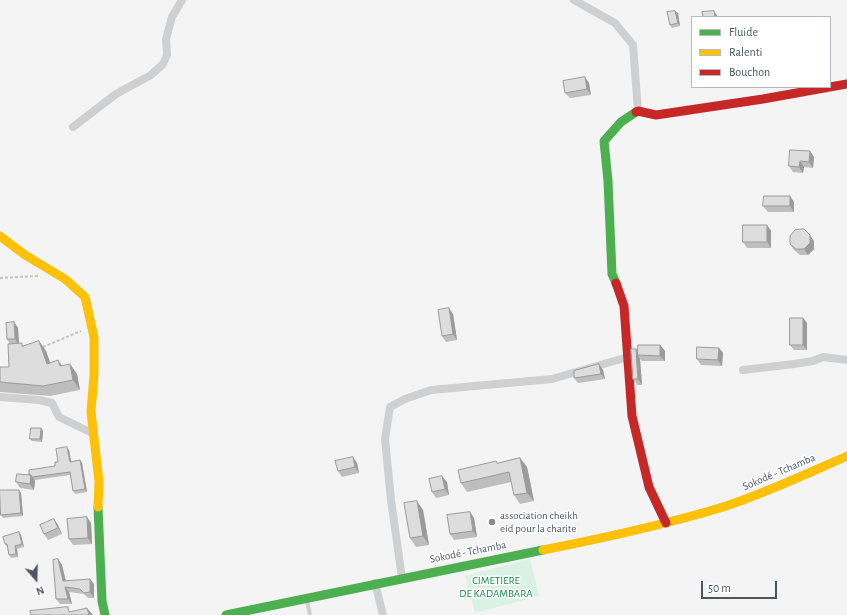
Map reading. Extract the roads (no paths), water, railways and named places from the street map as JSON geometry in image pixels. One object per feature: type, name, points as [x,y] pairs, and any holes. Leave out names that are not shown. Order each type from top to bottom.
[{"type":"street","points":[[73,127],[116,94],[151,75],[163,64],[167,54],[166,39],[172,17],[182,0]]},
{"type":"street","points":[[574,0],[615,23],[634,45],[638,111]]},
{"type":"street","points":[[831,87],[847,84]]},
{"type":"street","points":[[666,523],[654,502],[649,487],[632,416],[624,306],[612,274],[608,181],[604,141],[621,122],[638,111],[656,115],[763,100],[826,88]]},
{"type":"street","points":[[0,236],[25,255],[66,278],[85,297],[94,341],[94,375],[91,412],[99,481],[98,519],[102,601],[105,615]]},
{"type":"street","points":[[402,578],[391,500],[385,439],[390,407],[405,399],[431,390],[552,379],[628,357]]},
{"type":"street","points":[[743,370],[813,361],[823,357],[847,360]]},
{"type":"street","points":[[0,397],[40,400],[52,403],[59,417],[94,434]]},
{"type":"street","name":"Sokodé - Tchamba","points":[[226,615],[375,583],[610,536],[666,523],[707,512],[758,495],[847,456]]},
{"type":"street","points":[[375,583],[383,615]]},
{"type":"lane","points":[[306,598],[310,615]]},
{"type":"place","name":"association cheikh eid pour la charite","points":[[492,522]]},
{"type":"park label","name":"CIMETIERE DE KADAMBARA","points":[[496,587]]}]
